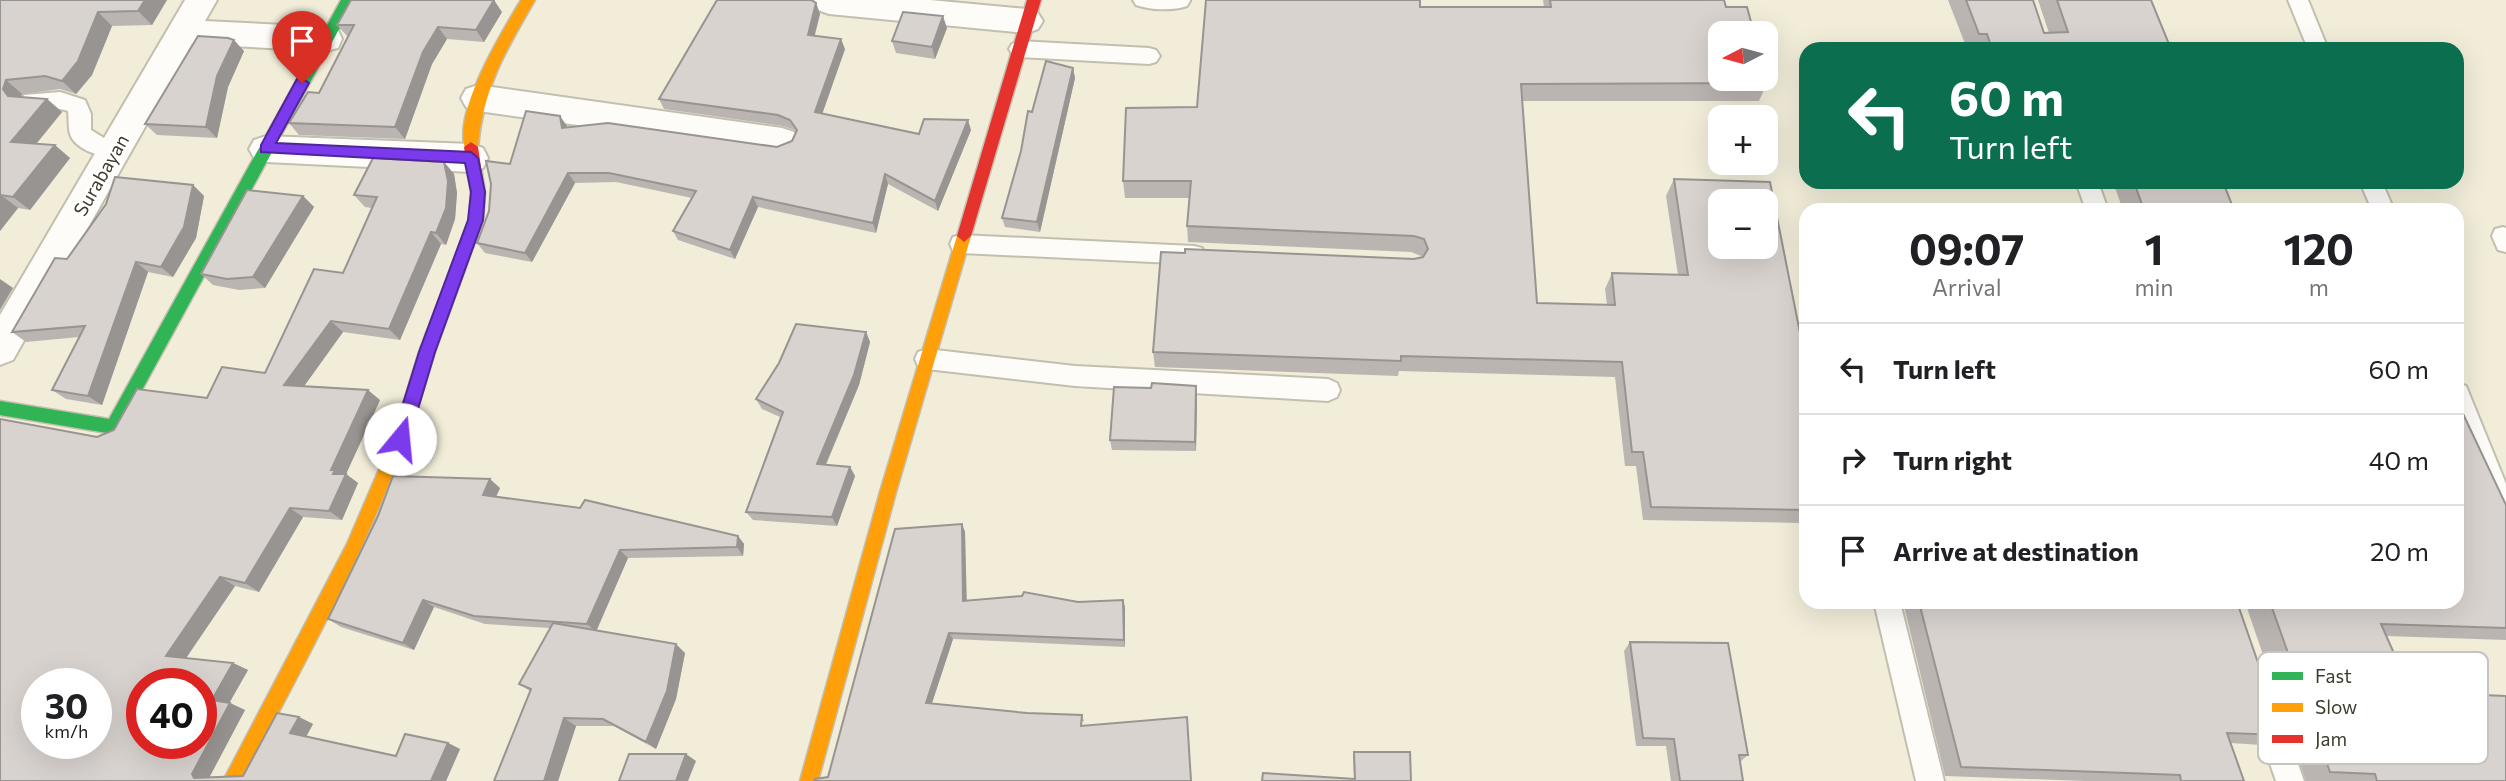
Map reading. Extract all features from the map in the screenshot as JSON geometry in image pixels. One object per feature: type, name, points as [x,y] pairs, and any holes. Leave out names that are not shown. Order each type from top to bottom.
[{"type":"street","name":"Surabayan","points":[[0,349],[201,0]]},
{"type":"street","points":[[0,408],[113,427],[348,0]]},
{"type":"street","points":[[232,781],[340,580],[400,439],[427,352],[476,220],[478,192],[471,158],[472,116],[486,73],[528,0]]},
{"type":"street","points":[[809,781],[888,492],[1027,23],[829,2]]},
{"type":"street","points":[[184,32],[326,39]]},
{"type":"street","points":[[478,98],[782,141]]},
{"type":"street","points":[[266,149],[471,158]]},
{"type":"lane","points":[[1143,0],[1180,1]]},
{"type":"lane","points":[[2298,0],[2315,42]]},
{"type":"lane","points":[[1027,23],[1149,56]]},
{"type":"lane","points":[[32,101],[60,100],[76,106],[80,114],[80,133],[87,141],[116,150]]},
{"type":"lane","points":[[961,244],[1222,256]]},
{"type":"lane","points":[[927,359],[1075,376],[1328,390]]},
{"type":"lane","points":[[2464,411],[2506,515]]},
{"type":"lane","points":[[1889,609],[1930,781]]},
{"type":"lane","points":[[2255,679],[2258,688]]},
{"type":"lane","points":[[2284,764],[2290,781]]},
{"type":"building","points":[[0,0],[145,0],[138,11],[98,12],[78,61],[62,81],[45,76],[6,80],[3,89],[8,96],[47,99],[11,142],[55,145],[13,197],[0,197]]},
{"type":"building","points":[[351,0],[494,0],[476,30],[438,27],[423,52],[395,127],[289,123],[308,92],[319,93],[354,25],[337,25]]},
{"type":"building","points":[[717,0],[811,0],[816,3],[808,35],[841,39],[815,112],[919,134],[924,119],[968,120],[935,201],[885,174],[873,223],[753,197],[730,250],[673,231],[696,191],[609,173],[568,173],[525,253],[477,243],[489,211],[491,184],[486,161],[510,164],[526,111],[560,116],[562,128],[608,123],[777,147],[792,141],[797,130],[790,120],[778,115],[659,99]]},
{"type":"building","points":[[1206,0],[1420,0],[1420,7],[1551,7],[1550,0],[1724,0],[1726,7],[1747,7],[1751,21],[1708,21],[1708,83],[1521,84],[1537,303],[1615,305],[1612,273],[1688,275],[1674,179],[1770,182],[1771,189],[1708,189],[1708,259],[1778,259],[1778,222],[1799,328],[1799,510],[1651,507],[1643,452],[1632,452],[1622,362],[1401,356],[1401,361],[1153,352],[1161,252],[1185,253],[1185,249],[1414,259],[1423,257],[1428,249],[1424,239],[1414,236],[1187,226],[1191,181],[1123,181],[1126,108],[1197,107]]},
{"type":"building","points":[[1966,0],[2033,0],[2044,33],[2068,32],[2057,0],[2151,0],[2168,42],[1990,42],[1987,34],[1979,34]]},
{"type":"building","points":[[903,12],[943,16],[932,47],[892,41]]},
{"type":"building","points":[[198,36],[234,40],[217,76],[206,127],[145,124]]},
{"type":"building","points":[[1046,61],[1073,68],[1037,222],[1002,218],[1021,151],[1028,111],[1032,112]]},
{"type":"building","points":[[373,158],[444,162],[448,181],[446,208],[436,233],[431,232],[389,329],[331,321],[284,385],[368,390],[331,470],[335,470],[333,474],[346,474],[329,511],[290,508],[245,583],[220,577],[166,656],[233,663],[217,691],[217,668],[126,668],[126,759],[200,759],[192,774],[194,778],[243,776],[277,713],[299,717],[290,733],[396,756],[405,734],[448,743],[431,781],[0,781],[0,419],[97,437],[114,430],[137,389],[207,398],[222,367],[265,373],[314,269],[343,273],[377,197],[354,195]]},
{"type":"building","points":[[115,177],[193,185],[184,227],[161,267],[136,262],[88,396],[52,390],[85,326],[12,332],[55,258],[67,259],[106,204]]},
{"type":"building","points":[[2136,189],[2226,189],[2231,203],[2142,203]]},
{"type":"building","points":[[247,190],[303,196],[253,277],[227,279],[201,274]]},
{"type":"building","points":[[796,324],[866,332],[854,375],[817,464],[850,467],[832,517],[746,512],[783,412],[756,399],[779,363]]},
{"type":"building","points":[[1152,383],[1196,386],[1195,442],[1110,440],[1114,387],[1151,388]]},
{"type":"building","points":[[2464,416],[2506,505],[2506,628],[2381,624],[2393,652],[2288,652],[2272,609],[2464,609]]},
{"type":"building","points":[[393,476],[490,479],[483,495],[580,508],[585,500],[738,536],[737,547],[620,550],[587,624],[474,616],[423,600],[403,643],[328,619],[378,516]]},
{"type":"building","points":[[962,524],[963,601],[1022,596],[1024,592],[1078,602],[1123,600],[1124,640],[949,633],[926,703],[1027,713],[1082,715],[1081,726],[1187,717],[1191,781],[814,781],[828,777],[895,529]]},
{"type":"building","points":[[1921,609],[2239,609],[2258,663],[2258,734],[2227,733],[2244,781],[2181,781],[2180,775],[1961,767]]},
{"type":"building","points":[[553,623],[676,644],[667,691],[646,742],[603,719],[564,718],[544,781],[494,781],[531,689],[519,684]]},
{"type":"building","points":[[1630,642],[1728,643],[1748,755],[1739,755],[1743,781],[1680,781],[1674,739],[1643,738]]},
{"type":"building","points":[[2488,695],[2506,696],[2506,781],[2377,781],[2375,774],[2330,772],[2327,764],[2488,764]]},
{"type":"building","points":[[217,701],[230,703],[217,727]]},
{"type":"building","points":[[1354,752],[1410,752],[1411,781],[1262,781],[1263,773],[1355,779]]},
{"type":"building","points":[[629,754],[686,754],[676,781],[619,781]]},
{"type":"traffic: fast","points":[[0,408],[113,427],[348,0]]},
{"type":"traffic: slow","points":[[471,147],[482,87],[497,53],[528,0]]},
{"type":"traffic: slow","points":[[809,781],[888,492],[964,236]]},
{"type":"traffic: slow","points":[[232,781],[307,643],[353,550],[375,502],[411,404]]},
{"type":"traffic: jam","points":[[964,236],[1034,0]]},
{"type":"traffic: jam","points":[[411,404],[427,352],[476,220],[478,193],[471,147]]},
{"type":"route","points":[[302,83],[266,149],[471,158],[478,192],[476,220],[427,352],[400,439]]}]
